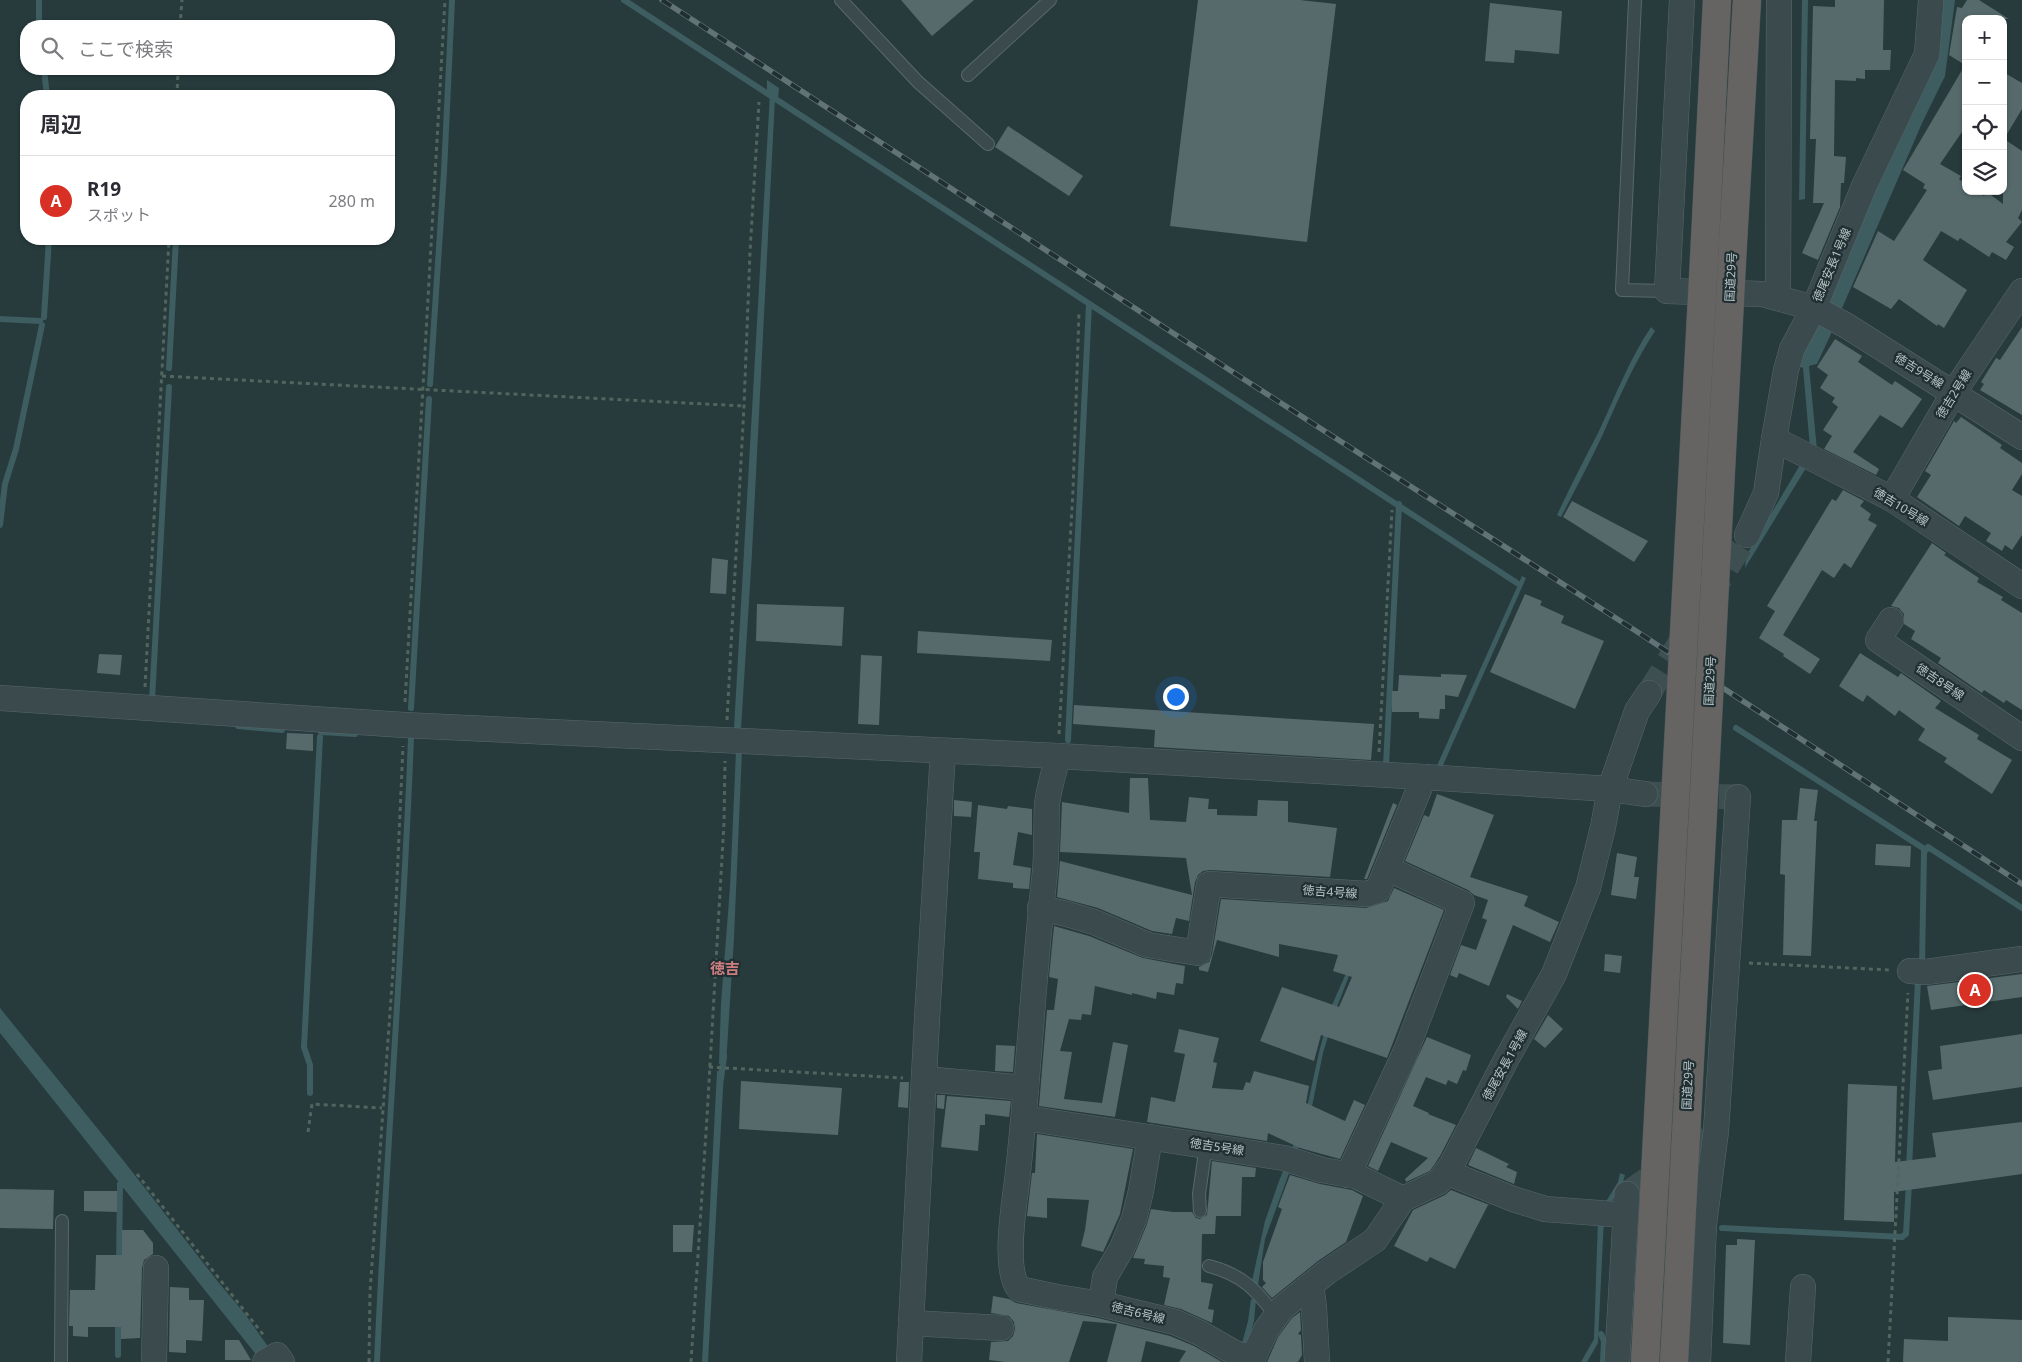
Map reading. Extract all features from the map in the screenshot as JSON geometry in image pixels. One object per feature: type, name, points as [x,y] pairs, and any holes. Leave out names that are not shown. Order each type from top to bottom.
[{"type":"highway","points":[[1645,1362],[1717,0]]},
{"type":"highway","name":"国道29号","points":[[1674,1362],[1747,0]]},
{"type":"street","points":[[1667,291],[1682,0]]},
{"type":"street","points":[[1778,0],[1778,297]]},
{"type":"street","name":"徳尾安長1号線","points":[[1747,535],[1766,493],[1786,370],[1792,350],[1817,309],[1865,184],[1927,54],[1931,0]]},
{"type":"street","name":"徳吉9号線","points":[[1667,291],[1757,293],[1778,297],[1817,309],[1954,392],[2022,437]]},
{"type":"street","name":"徳吉2号線","points":[[1892,499],[1954,392],[2022,291]]},
{"type":"street","name":"徳吉10号線","points":[[1774,439],[1892,499],[2022,586]]},
{"type":"street","name":"徳吉8号線","points":[[1890,620],[1878,640],[2022,738]]},
{"type":"street","name":"徳尾安長1号線","points":[[1252,1360],[1266,1330],[1282,1308],[1375,1240],[1404,1199],[1439,1182],[1452,1164],[1507,1058],[1554,974],[1588,888],[1610,789],[1637,711],[1650,692]]},
{"type":"street","points":[[0,698],[404,725],[1058,756],[1424,777],[1610,789],[1645,794]]},
{"type":"street","points":[[909,1362],[944,751]]},
{"type":"street","points":[[1058,756],[1048,803],[1045,870],[1040,908],[1025,1118],[1011,1230],[1011,1256],[1015,1284],[1019,1288],[1101,1304]]},
{"type":"street","name":"徳吉4号線","points":[[1040,908],[1094,922],[1148,946],[1198,953],[1208,884],[1367,894],[1378,890],[1424,777]]},
{"type":"street","points":[[1698,1362],[1704,1224],[1716,1132],[1738,797]]},
{"type":"street","points":[[1348,1175],[1406,1052],[1462,903],[1388,869]]},
{"type":"street","points":[[1910,972],[1926,972],[2022,959]]},
{"type":"street","points":[[924,1079],[1026,1088]]},
{"type":"street","name":"徳吉5号線","points":[[1025,1118],[1284,1158],[1322,1170],[1356,1176],[1404,1199]]},
{"type":"street","name":"徳吉6号線","points":[[1150,1137],[1142,1191],[1134,1219],[1122,1248],[1105,1277],[1101,1304],[1175,1322],[1252,1360]]},
{"type":"street","points":[[1446,1172],[1544,1210],[1626,1204],[1616,1362]]},
{"type":"street","points":[[154,1362],[156,1268]]},
{"type":"street","points":[[1311,1285],[1317,1362]]},
{"type":"street","points":[[1798,1362],[1803,1287]]},
{"type":"street","points":[[912,1323],[1002,1328]]},
{"type":"lane","points":[[841,0],[918,82],[988,144]]},
{"type":"lane","points":[[968,75],[1050,0]]},
{"type":"lane","points":[[1635,0],[1622,290],[1667,291]]},
{"type":"lane","points":[[1200,1210],[1199,1194],[1206,1145]]},
{"type":"lane","points":[[61,1362],[62,1221]]},
{"type":"lane","points":[[1209,1266],[1238,1276],[1252,1287],[1276,1316]]},
{"type":"path","points":[[180,20],[182,0]]},
{"type":"path","points":[[369,1362],[370,1292],[393,970],[404,725],[445,0]]},
{"type":"path","points":[[177,90],[178,75]]},
{"type":"path","points":[[144,708],[169,245]]},
{"type":"path","points":[[1058,756],[1073,491],[1079,313]]},
{"type":"path","points":[[162,376],[744,406]]},
{"type":"path","points":[[1378,775],[1392,510]]},
{"type":"path","points":[[1727,962],[1910,972],[1888,1362]]},
{"type":"path","points":[[709,1067],[924,1079]]},
{"type":"path","points":[[308,1132],[312,1104],[382,1108]]},
{"type":"path","points":[[137,1174],[184,1236],[240,1304],[274,1360]]},
{"type":"water","points":[[1802,0],[1808,0],[1805,199],[1799,200]]},
{"type":"water","points":[[1939,0],[1955,0],[1945,76],[1923,121],[1817,364],[1809,366],[1817,450],[1745,568],[1746,556],[1810,448],[1803,368],[1798,366]]},
{"type":"water","points":[[767,80],[779,88],[778,99],[775,98],[752,553],[741,729],[734,728],[770,93],[767,92]]},
{"type":"water","points":[[1651,327],[1655,331],[1634,368],[1561,517],[1557,515],[1629,366]]},
{"type":"water","points":[[1522,576],[1526,578],[1440,772],[1435,770]]},
{"type":"water","points":[[736,751],[742,751],[734,938],[726,1065],[719,1064]]},
{"type":"water","points":[[1363,935],[1367,938],[1337,1007],[1323,1053],[1310,1116],[1265,1239],[1258,1285],[1252,1281],[1265,1221],[1305,1116],[1332,1005]]},
{"type":"water","points":[[0,1008],[245,1314],[279,1362],[262,1362],[0,1033]]},
{"type":"water","points":[[717,1071],[724,1071],[708,1362],[702,1362]]},
{"type":"water","points":[[1620,1173],[1625,1175],[1623,1182],[1607,1210],[1602,1208],[1618,1182]]},
{"type":"water","points":[[1598,1218],[1604,1218],[1598,1343],[1587,1362],[1581,1362],[1594,1339]]},
{"type":"water","points":[[1251,1299],[1256,1300],[1254,1321],[1243,1362],[1241,1347],[1248,1321]]},
{"type":"building","points":[[901,0],[974,0],[932,36]]},
{"type":"building","points":[[1198,0],[1300,0],[1336,4],[1307,242],[1170,226]]},
{"type":"building","points":[[1835,0],[1884,0],[1883,50],[1891,50],[1890,70],[1865,70],[1865,79],[1856,78],[1856,81],[1835,80],[1834,156],[1846,157],[1844,183],[1841,183],[1840,207],[1818,260],[1802,253],[1824,203],[1813,203],[1816,139],[1810,139],[1813,6],[1835,7]]},
{"type":"building","points":[[1967,0],[1979,0],[2003,15],[1962,15],[1962,63],[1949,55],[1957,7],[1962,8]]},
{"type":"building","points":[[1490,3],[1562,11],[1559,54],[1515,50],[1514,63],[1485,61]]},
{"type":"building","points":[[1962,70],[1962,132],[1940,164],[1961,176],[1959,179],[1962,181],[1962,195],[1991,195],[2003,204],[2003,195],[2007,195],[2007,141],[2022,151],[2022,210],[2018,218],[2022,222],[2006,242],[2014,247],[2006,260],[1992,252],[1989,257],[1960,238],[1958,241],[1941,231],[1923,260],[1967,290],[1944,328],[1938,324],[1937,326],[1899,299],[1891,309],[1853,287],[1878,231],[1894,241],[1927,190],[1923,188],[1925,184],[1903,170]]},
{"type":"building","points":[[2007,74],[2022,83],[2022,109],[2007,134]]},
{"type":"building","points":[[1008,126],[1083,176],[1069,196],[995,147]]},
{"type":"building","points":[[2022,327],[2022,415],[1980,390],[1984,384],[1981,382],[1996,358],[2000,360]]},
{"type":"building","points":[[1835,339],[1862,356],[1858,362],[1892,385],[1895,381],[1922,399],[1902,428],[1880,415],[1853,452],[1879,469],[1876,475],[1824,449],[1832,436],[1823,430],[1838,407],[1832,402],[1835,398],[1820,388],[1828,375],[1817,367]]},
{"type":"building","points":[[1961,417],[2002,445],[2000,448],[2022,463],[2022,474],[2012,490],[2022,496],[2022,535],[2012,550],[2005,545],[2002,551],[1986,541],[1991,533],[1965,516],[1959,526],[1917,497],[1931,475],[1925,471],[1954,421],[1956,423]]},
{"type":"building","points":[[1843,490],[1864,501],[1860,506],[1871,514],[1868,520],[1877,525],[1851,568],[1844,563],[1834,578],[1822,570],[1783,635],[1820,659],[1810,674],[1759,638],[1775,611],[1767,606],[1832,499],[1836,501]]},
{"type":"building","points":[[1572,501],[1648,541],[1634,562],[1563,517]]},
{"type":"building","points":[[1932,543],[1946,553],[1944,555],[1979,578],[1977,582],[2003,597],[2001,600],[2022,613],[2022,710],[2006,700],[2004,703],[1984,690],[1982,693],[1938,663],[1941,658],[1911,639],[1915,631],[1904,624],[1904,614],[1899,608],[1891,606]]},
{"type":"building","points":[[712,558],[728,560],[726,594],[710,593]]},
{"type":"building","points":[[1525,594],[1542,601],[1540,605],[1564,616],[1561,623],[1604,641],[1575,709],[1490,672]]},
{"type":"building","points":[[757,604],[844,607],[842,646],[756,641]]},
{"type":"building","points":[[918,631],[1052,640],[1050,661],[917,653]]},
{"type":"building","points":[[1860,653],[1898,677],[1901,673],[1941,701],[1935,708],[1979,735],[1977,739],[2012,760],[1992,794],[1944,762],[1947,758],[1918,740],[1925,729],[1899,710],[1895,716],[1867,695],[1863,702],[1839,686]]},
{"type":"building","points":[[99,654],[122,655],[120,675],[97,673]]},
{"type":"building","points":[[861,655],[882,656],[879,725],[858,724]]},
{"type":"building","points":[[1441,674],[1467,675],[1458,697],[1445,695],[1445,709],[1440,709],[1439,719],[1419,718],[1419,712],[1392,712],[1392,691],[1398,691],[1399,675],[1441,677]]},
{"type":"building","points":[[1074,705],[1374,724],[1371,760],[1154,747],[1155,730],[1073,724]]},
{"type":"building","points":[[287,733],[313,734],[313,751],[286,749]]},
{"type":"building","points":[[1130,778],[1148,778],[1150,820],[1186,822],[1189,797],[1209,799],[1208,809],[1217,809],[1217,815],[1257,816],[1258,800],[1288,801],[1288,822],[1337,828],[1330,877],[1203,871],[1198,875],[1195,882],[1189,921],[1176,918],[1172,934],[1152,931],[1098,908],[1057,897],[1060,861],[1192,895],[1186,858],[1060,852],[1062,802],[1129,813]]},
{"type":"building","points":[[1800,788],[1818,790],[1814,821],[1817,821],[1811,956],[1783,955],[1785,875],[1780,874],[1782,820],[1797,820]]},
{"type":"building","points":[[1437,794],[1494,815],[1470,877],[1528,896],[1524,906],[1559,922],[1550,942],[1513,925],[1489,986],[1459,973],[1457,978],[1450,975],[1461,945],[1476,950],[1487,920],[1482,918],[1488,900],[1405,861],[1424,815],[1429,817]]},
{"type":"building","points":[[954,800],[972,802],[971,817],[954,816]]},
{"type":"building","points":[[1393,803],[1397,805],[1367,879],[1364,879]]},
{"type":"building","points":[[978,805],[1007,809],[1008,806],[1032,809],[1032,835],[1018,832],[1013,865],[1031,868],[1029,889],[1013,888],[1013,883],[978,879],[980,852],[974,852]]},
{"type":"building","points":[[1876,844],[1911,846],[1910,867],[1875,865]]},
{"type":"building","points":[[1617,853],[1637,857],[1634,877],[1639,877],[1636,899],[1611,895]]},
{"type":"building","points":[[1394,888],[1444,910],[1387,1058],[1321,1035],[1314,1061],[1260,1041],[1282,987],[1339,1007],[1352,977],[1333,971],[1338,955],[1279,944],[1279,957],[1217,940],[1208,972],[1199,970],[1199,967],[1209,962],[1212,955],[1221,899],[1366,908],[1388,901]]},
{"type":"building","points":[[1054,926],[1089,936],[1143,958],[1185,966],[1183,984],[1176,983],[1174,995],[1157,992],[1156,999],[1095,986],[1091,1015],[1082,1014],[1081,1020],[1069,1019],[1060,1051],[1072,1052],[1064,1099],[1102,1103],[1113,1042],[1128,1045],[1115,1117],[1039,1106],[1047,1010],[1054,1010],[1058,979],[1049,977]]},
{"type":"building","points":[[1605,954],[1622,956],[1620,973],[1604,971]]},
{"type":"building","points":[[2022,974],[2022,997],[1931,1010],[1927,986]]},
{"type":"building","points":[[1507,994],[1522,1001],[1518,1009],[1506,997]]},
{"type":"building","points":[[1548,1015],[1563,1029],[1545,1048],[1534,1039]]},
{"type":"building","points":[[1179,1029],[1219,1038],[1213,1062],[1217,1063],[1212,1088],[1243,1090],[1246,1082],[1250,1083],[1254,1071],[1309,1086],[1306,1103],[1345,1121],[1354,1100],[1365,1105],[1340,1159],[1300,1148],[1268,1133],[1267,1141],[1147,1122],[1151,1097],[1175,1102],[1185,1054],[1174,1052]]},
{"type":"building","points":[[2022,1034],[2022,1087],[1933,1100],[1928,1071],[1942,1069],[1940,1046]]},
{"type":"building","points":[[1427,1037],[1471,1055],[1466,1071],[1463,1070],[1457,1084],[1448,1080],[1446,1085],[1426,1077],[1413,1106],[1456,1125],[1430,1171],[1406,1182],[1405,1179],[1428,1158],[1391,1142],[1378,1171],[1368,1166]]},
{"type":"building","points":[[996,1045],[1015,1046],[1013,1072],[995,1071]]},
{"type":"building","points":[[741,1081],[842,1088],[838,1135],[739,1129]]},
{"type":"building","points":[[900,1082],[909,1082],[908,1108],[898,1107]]},
{"type":"building","points":[[1848,1084],[1897,1086],[1895,1162],[1936,1157],[1932,1133],[2022,1122],[2022,1174],[1894,1192],[1894,1222],[1844,1220]]},
{"type":"building","points":[[937,1095],[945,1095],[944,1109],[937,1108]]},
{"type":"building","points":[[947,1096],[1011,1101],[1009,1117],[985,1114],[985,1125],[980,1125],[978,1151],[941,1147]]},
{"type":"building","points":[[1037,1134],[1133,1149],[1120,1214],[1103,1252],[1081,1246],[1089,1200],[1047,1198],[1047,1218],[1027,1216],[1032,1173],[1035,1173]]},
{"type":"building","points":[[1476,1148],[1509,1164],[1506,1167],[1517,1172],[1514,1184],[1468,1165]]},
{"type":"building","points":[[1212,1161],[1256,1168],[1255,1177],[1242,1177],[1241,1216],[1216,1216],[1215,1234],[1202,1234],[1201,1282],[1213,1284],[1208,1309],[1214,1310],[1212,1323],[1181,1309],[1164,1305],[1170,1278],[1163,1277],[1164,1266],[1144,1264],[1145,1259],[1133,1258],[1151,1209],[1192,1212],[1196,1218],[1200,1219],[1207,1215]]},
{"type":"building","points":[[1290,1175],[1320,1184],[1352,1190],[1363,1196],[1346,1242],[1318,1261],[1272,1298],[1262,1287],[1266,1283],[1263,1280],[1263,1262],[1282,1209],[1278,1207]]},
{"type":"building","points":[[0,1189],[54,1190],[53,1229],[0,1228]]},
{"type":"building","points":[[1451,1190],[1492,1206],[1488,1205],[1455,1269],[1430,1257],[1427,1262],[1394,1246],[1413,1210],[1445,1195]]},
{"type":"building","points":[[84,1191],[117,1191],[117,1212],[84,1211]]},
{"type":"building","points":[[673,1225],[694,1225],[692,1252],[673,1252]]},
{"type":"building","points":[[122,1230],[143,1230],[153,1243],[153,1254],[144,1260],[142,1268],[140,1338],[121,1339],[121,1327],[88,1327],[88,1337],[73,1336],[73,1326],[69,1326],[70,1290],[95,1290],[96,1255],[122,1255]]},
{"type":"building","points":[[1737,1239],[1755,1240],[1750,1345],[1723,1343],[1726,1245],[1737,1245]]},
{"type":"building","points":[[170,1287],[189,1288],[189,1300],[204,1300],[202,1341],[186,1340],[186,1353],[169,1352]]},
{"type":"building","points":[[993,1296],[1009,1299],[1016,1303],[1098,1318],[1170,1336],[1194,1346],[1222,1362],[1179,1362],[1186,1351],[1146,1341],[1141,1362],[1107,1362],[1117,1324],[1083,1321],[1069,1362],[1005,1362],[989,1360],[991,1342],[1008,1341],[1013,1336],[1015,1329],[1014,1322],[1009,1316],[991,1313]]},
{"type":"building","points":[[1300,1312],[1301,1330],[1298,1334],[1301,1335],[1302,1355],[1298,1362],[1267,1362],[1278,1337],[1292,1318]]},
{"type":"building","points":[[1948,1317],[2022,1320],[2022,1362],[1903,1362],[1904,1339],[1948,1341]]},
{"type":"building","points":[[225,1340],[239,1340],[251,1360],[225,1360]]},
{"type":"waterway","points":[[39,0],[39,20]]},
{"type":"waterway","points":[[430,384],[444,172],[452,0]]},
{"type":"waterway","points":[[624,0],[1517,583]]},
{"type":"waterway","points":[[45,75],[46,90]]},
{"type":"waterway","points":[[44,317],[49,245]]},
{"type":"waterway","points":[[169,368],[176,245]]},
{"type":"waterway","points":[[1068,740],[1089,304]]},
{"type":"waterway","points":[[0,319],[40,321]]},
{"type":"waterway","points":[[0,525],[5,484],[16,449],[42,325]]},
{"type":"waterway","points":[[152,700],[169,387]]},
{"type":"waterway","points":[[411,708],[429,399]]},
{"type":"waterway","points":[[1386,766],[1399,504]]},
{"type":"waterway","points":[[238,726],[282,730]]},
{"type":"waterway","points":[[1736,728],[1926,850],[1928,847],[2022,908]]},
{"type":"waterway","points":[[321,732],[355,734]]},
{"type":"waterway","points":[[310,1093],[310,1065],[304,1047],[320,737]]},
{"type":"waterway","points":[[377,1362],[411,738]]},
{"type":"waterway","points":[[1922,966],[1924,851]]},
{"type":"waterway","points":[[1909,1168],[1918,980]]},
{"type":"waterway","points":[[721,1079],[724,1056]]},
{"type":"waterway","points":[[1903,1236],[1906,1234],[1909,1183]]},
{"type":"waterway","points":[[119,1263],[120,1184]]},
{"type":"waterway","points":[[1722,1228],[1902,1237]]},
{"type":"waterway","points":[[118,1318],[118,1355]]},
{"type":"waterway","points":[[1601,1334],[1604,1341],[1603,1362]]},
{"type":"tunnel","points":[[1649,693],[1747,535]]},
{"type":"tunnel","points":[[1645,794],[1738,797]]},
{"type":"tunnel","points":[[1627,1194],[1716,1131]]},
{"type":"railway","points":[[662,0],[1245,380],[1636,631],[2022,884]]},
{"type":"place","name":"R19","points":[[1975,990]]},
{"type":"district","name":"徳吉","points":[[725,969]]}]
